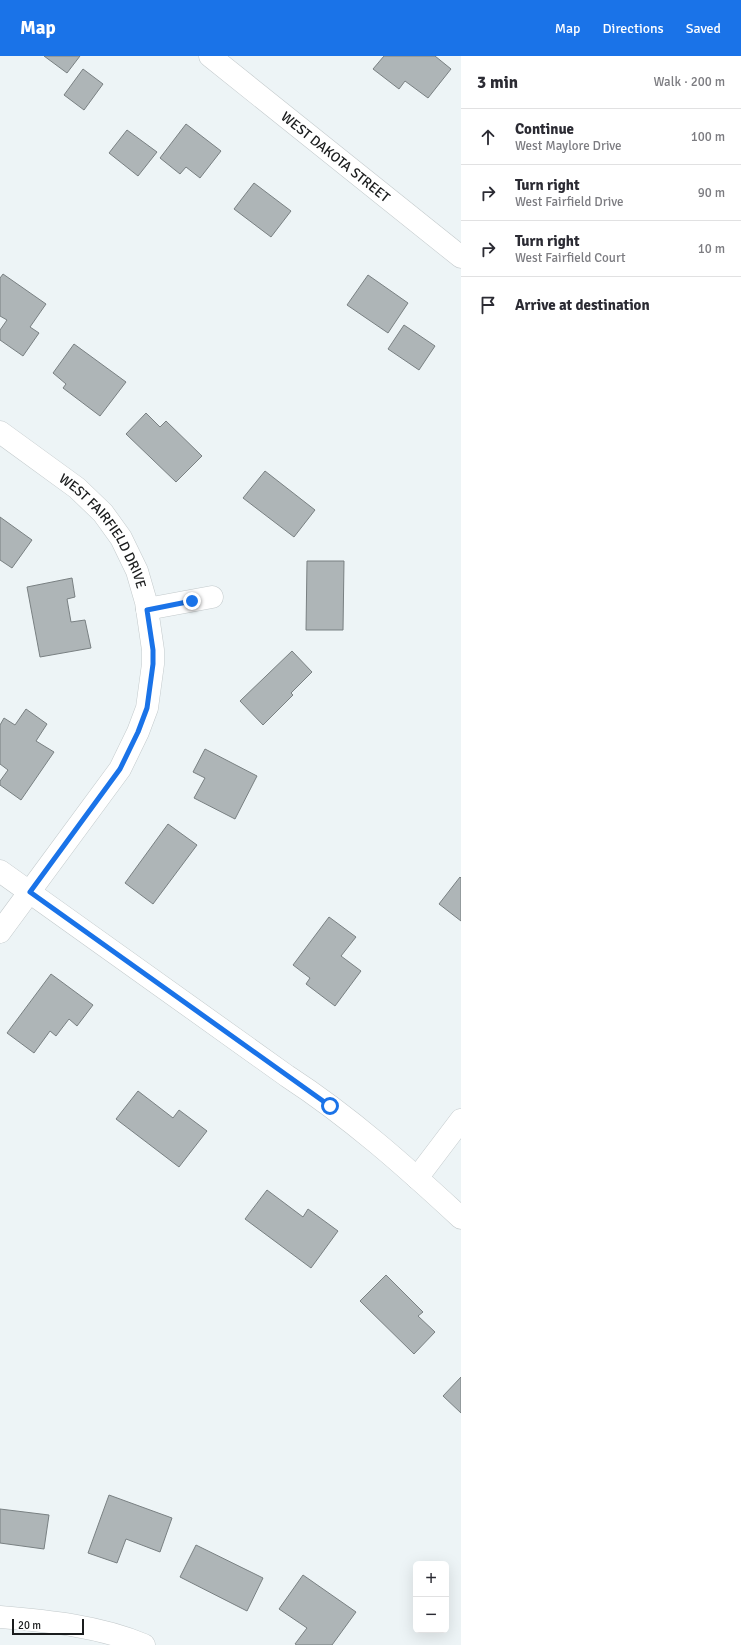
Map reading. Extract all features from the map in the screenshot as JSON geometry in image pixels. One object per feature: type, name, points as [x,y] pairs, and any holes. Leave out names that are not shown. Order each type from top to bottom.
[{"type":"street","name":"WEST DAKOTA STREET","points":[[210,56],[461,257]]},
{"type":"street","name":"WEST FAIRFIELD DRIVE","points":[[0,432],[77,488],[103,513],[121,538],[137,571],[147,610],[153,650],[153,664],[147,708],[138,732],[120,769],[0,932]]},
{"type":"street","points":[[147,610],[212,598]]},
{"type":"street","points":[[0,871],[280,1071],[318,1096],[371,1138],[461,1218]]},
{"type":"street","points":[[417,1178],[461,1120]]},
{"type":"street","points":[[0,1617],[60,1623],[108,1633],[144,1645]]},
{"type":"building","points":[[44,56],[80,56],[67,73]]},
{"type":"building","points":[[384,56],[435,56],[451,69],[428,98],[405,81],[399,89],[373,69]]},
{"type":"building","points":[[83,69],[103,84],[84,110],[64,95]]},
{"type":"building","points":[[186,124],[221,151],[200,178],[186,167],[180,174],[160,158]]},
{"type":"building","points":[[127,130],[157,152],[138,176],[109,153]]},
{"type":"building","points":[[254,183],[291,211],[271,237],[234,209]]},
{"type":"building","points":[[3,274],[46,304],[30,327],[39,333],[23,356],[0,340],[0,330],[7,320],[0,316],[0,278]]},
{"type":"building","points":[[368,275],[408,303],[388,333],[347,305]]},
{"type":"building","points":[[404,325],[435,346],[419,370],[388,349]]},
{"type":"building","points":[[74,344],[126,382],[100,416],[63,388],[66,384],[53,373]]},
{"type":"building","points":[[146,413],[160,427],[166,421],[202,456],[176,482],[126,434]]},
{"type":"building","points":[[265,471],[315,510],[294,537],[243,498]]},
{"type":"building","points":[[0,517],[32,540],[12,568],[0,560]]},
{"type":"building","points":[[307,561],[344,561],[343,630],[306,630]]},
{"type":"building","points":[[72,578],[75,597],[67,599],[71,622],[85,620],[91,648],[40,657],[27,587]]},
{"type":"building","points":[[292,651],[312,672],[291,693],[293,695],[263,725],[240,701]]},
{"type":"building","points":[[26,709],[47,724],[36,741],[54,752],[21,800],[0,785],[0,781],[8,770],[0,764],[0,725],[4,718],[15,725]]},
{"type":"building","points":[[205,749],[257,776],[235,819],[194,798],[205,778],[193,772]]},
{"type":"building","points":[[168,824],[197,845],[153,904],[125,883]]},
{"type":"building","points":[[460,877],[461,878],[461,921],[439,904]]},
{"type":"building","points":[[329,917],[356,937],[341,956],[361,971],[335,1006],[306,984],[310,978],[293,965]]},
{"type":"building","points":[[51,974],[93,1005],[77,1026],[69,1019],[56,1036],[50,1031],[34,1053],[7,1033]]},
{"type":"building","points":[[138,1091],[173,1118],[179,1110],[207,1131],[179,1167],[116,1119]]},
{"type":"building","points":[[267,1190],[303,1217],[308,1209],[338,1231],[311,1268],[245,1219]]},
{"type":"building","points":[[386,1275],[423,1312],[418,1316],[435,1332],[414,1354],[360,1301]]},
{"type":"building","points":[[461,1377],[461,1413],[443,1396]]},
{"type":"building","points":[[109,1495],[172,1518],[160,1552],[126,1539],[117,1563],[88,1553]]},
{"type":"building","points":[[0,1509],[49,1515],[44,1549],[0,1543]]},
{"type":"building","points":[[196,1545],[263,1578],[247,1611],[180,1577]]},
{"type":"building","points":[[303,1575],[356,1612],[332,1645],[295,1644],[307,1628],[279,1609]]},
{"type":"route","points":[[192,601],[147,610],[153,650],[153,664],[147,708],[138,732],[120,769],[30,892],[330,1106]]}]
